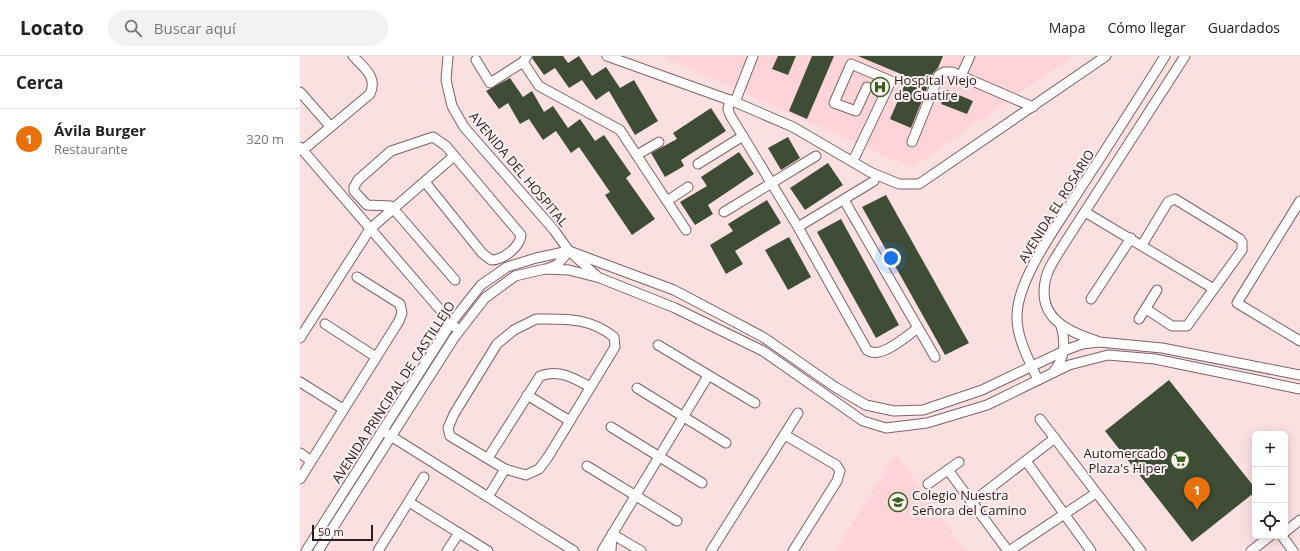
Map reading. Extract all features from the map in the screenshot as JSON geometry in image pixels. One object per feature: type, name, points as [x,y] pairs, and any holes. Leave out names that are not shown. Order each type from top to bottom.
[{"type":"street","points":[[353,56],[373,80],[373,86],[366,98],[301,149],[458,332]]},
{"type":"street","name":"AVENIDA DEL HOSPITAL","points":[[448,56],[446,80],[452,106],[464,127],[554,230],[568,251],[600,278]]},
{"type":"street","points":[[607,56],[733,101],[793,127],[870,172],[899,184],[919,184],[1106,56]]},
{"type":"street","points":[[753,56],[728,109],[730,115],[798,227],[867,350],[873,353],[882,352],[918,328]]},
{"type":"street","points":[[961,76],[970,56]]},
{"type":"street","name":"AVENIDA EL ROSARIO","points":[[1038,380],[1022,342],[1017,320],[1021,293],[1046,243],[1165,56]]},
{"type":"street","name":"AVENIDA EL ROSARIO","points":[[1099,342],[1073,333],[1061,326],[1049,312],[1044,294],[1045,281],[1048,271],[1185,56]]},
{"type":"street","points":[[476,60],[490,83],[525,59],[539,86],[620,130],[686,230]]},
{"type":"street","points":[[853,161],[891,81],[851,64],[834,103],[856,111],[867,87]]},
{"type":"street","points":[[912,142],[939,75],[944,72],[952,72],[1033,107]]},
{"type":"street","points":[[300,92],[330,126]]},
{"type":"street","points":[[698,164],[743,136]]},
{"type":"street","points":[[425,182],[491,260],[497,260],[519,244],[522,235],[438,139],[429,138],[391,151],[358,180],[354,187],[354,191],[367,205],[379,206],[387,204],[394,210],[455,280]]},
{"type":"street","points":[[637,155],[659,142]]},
{"type":"street","points":[[300,338],[370,230],[454,156]]},
{"type":"street","points":[[724,212],[816,156]]},
{"type":"street","points":[[798,227],[874,181]]},
{"type":"street","points":[[667,201],[688,187]]},
{"type":"street","points":[[1142,245],[1168,202],[1175,199],[1234,235],[1242,242],[1242,250],[1187,326],[1172,326],[1146,309]]},
{"type":"street","points":[[844,200],[934,357]]},
{"type":"street","points":[[1299,337],[1237,303],[1300,201]]},
{"type":"street","points":[[1085,212],[1131,238],[1214,289]]},
{"type":"street","points":[[1091,299],[1131,238]]},
{"type":"street","points":[[545,269],[557,265],[568,251],[674,290],[763,337],[835,387],[866,405],[894,411],[923,410],[982,390],[1031,366],[1082,344],[1099,342],[1162,348],[1300,375]]},
{"type":"street","name":"AVENIDA PRINCIPAL DE CASTILLEJO","points":[[306,551],[451,323],[481,285],[507,267],[536,258],[568,251]]},
{"type":"street","name":"AVENIDA PRINCIPAL DE CASTILLEJO","points":[[318,551],[390,436],[458,332],[485,298],[515,276],[545,269],[569,270],[600,278],[675,308],[764,351],[863,421],[886,428],[927,423],[987,406],[1069,365],[1108,355],[1155,359],[1300,389]]},
{"type":"street","points":[[300,479],[399,321],[402,313],[400,304],[357,277]]},
{"type":"street","points":[[1139,319],[1157,290]]},
{"type":"street","points":[[536,319],[568,319],[600,326],[614,336],[615,347],[570,421],[539,469],[526,475],[505,469],[450,436],[448,428],[454,414],[497,344],[514,330],[536,319]]},
{"type":"street","points":[[325,324],[376,357]]},
{"type":"street","points":[[1052,374],[1059,365],[1064,351],[1061,326]]},
{"type":"street","points":[[658,345],[755,403]]},
{"type":"street","points":[[488,458],[540,376],[548,373],[566,374],[590,387]]},
{"type":"street","points":[[602,551],[708,376]]},
{"type":"street","points":[[300,382],[343,409]]},
{"type":"street","points":[[637,388],[726,443]]},
{"type":"street","points":[[527,395],[570,421]]},
{"type":"street","points":[[712,551],[798,413]]},
{"type":"street","points":[[1040,419],[1141,551]]},
{"type":"street","points":[[610,427],[702,482]]},
{"type":"street","points":[[382,430],[574,551]]},
{"type":"street","points":[[784,435],[836,465],[840,471],[837,481],[793,551]]},
{"type":"street","points":[[971,503],[1055,438]]},
{"type":"street","points":[[300,453],[311,461]]},
{"type":"street","points":[[1026,461],[1091,551]]},
{"type":"street","points":[[928,484],[959,462]]},
{"type":"street","points":[[587,466],[677,521]]},
{"type":"street","points":[[488,497],[505,469]]},
{"type":"street","points":[[948,470],[971,503],[1009,551],[1066,515],[1096,492]]},
{"type":"street","points":[[378,551],[424,477]]},
{"type":"street","points":[[409,502],[488,551]]},
{"type":"street","points":[[1288,522],[1300,512]]},
{"type":"street","points":[[1288,530],[1300,520]]},
{"type":"street","points":[[447,551],[459,533]]},
{"type":"street","points":[[610,551],[612,534]]},
{"type":"street","points":[[612,534],[641,551]]},
{"type":"street","points":[[1251,551],[1266,539]]},
{"type":"street","points":[[1284,539],[1294,551]]},
{"type":"shaded area","name":"Hospital Viejo de Guatire","points":[[661,56],[1073,56],[912,168]]},
{"type":"shaded area","name":"Colegio Nuestra Señora del Camino","points":[[896,453],[965,551],[835,551]]},
{"type":"building","points":[[533,56],[563,56],[568,63],[579,56],[592,76],[606,67],[620,88],[634,80],[658,121],[635,135],[609,91],[596,100],[582,80],[569,88],[555,68],[544,75],[532,58]]},
{"type":"building","points":[[778,56],[796,56],[788,75],[772,69]]},
{"type":"building","points":[[812,56],[834,56],[807,119],[789,111]]},
{"type":"building","points":[[858,56],[943,56],[938,68],[933,73],[911,128],[890,119],[908,77]]},
{"type":"building","points":[[510,78],[523,97],[532,91],[544,112],[553,106],[568,128],[580,119],[595,141],[604,135],[631,174],[626,178],[655,219],[632,235],[605,195],[610,192],[579,147],[571,153],[556,131],[543,140],[529,119],[520,124],[508,103],[499,109],[486,91]]},
{"type":"building","points":[[947,90],[973,101],[967,114],[941,104]]},
{"type":"building","points":[[711,108],[726,131],[681,160],[684,166],[665,177],[651,153],[677,139],[673,133]]},
{"type":"building","points":[[788,137],[800,158],[781,170],[768,148]]},
{"type":"building","points":[[739,152],[754,174],[708,205],[713,214],[695,225],[680,202],[707,186],[701,177]]},
{"type":"building","points":[[828,163],[843,185],[805,210],[790,188]]},
{"type":"building","points":[[886,195],[969,343],[945,355],[862,207]]},
{"type":"building","points":[[767,200],[781,223],[735,251],[743,264],[726,274],[710,245],[733,231],[728,224]]},
{"type":"building","points":[[841,219],[899,325],[876,338],[817,232]]},
{"type":"building","points":[[789,237],[811,277],[788,290],[765,250]]},
{"type":"building","name":"Automercado Plaza's Hiper","points":[[1169,380],[1252,484],[1252,494],[1192,542],[1105,431]]},
{"type":"place","name":"Hospital Viejo de Guatire","points":[[880,87]]},
{"type":"place","name":"Automercado Plaza's Hiper","points":[[1180,460]]},
{"type":"place","name":"Colegio Nuestra Señora del Camino","points":[[898,502]]},
{"type":"place","name":"Ávila Burger","points":[[1197,510]]}]
